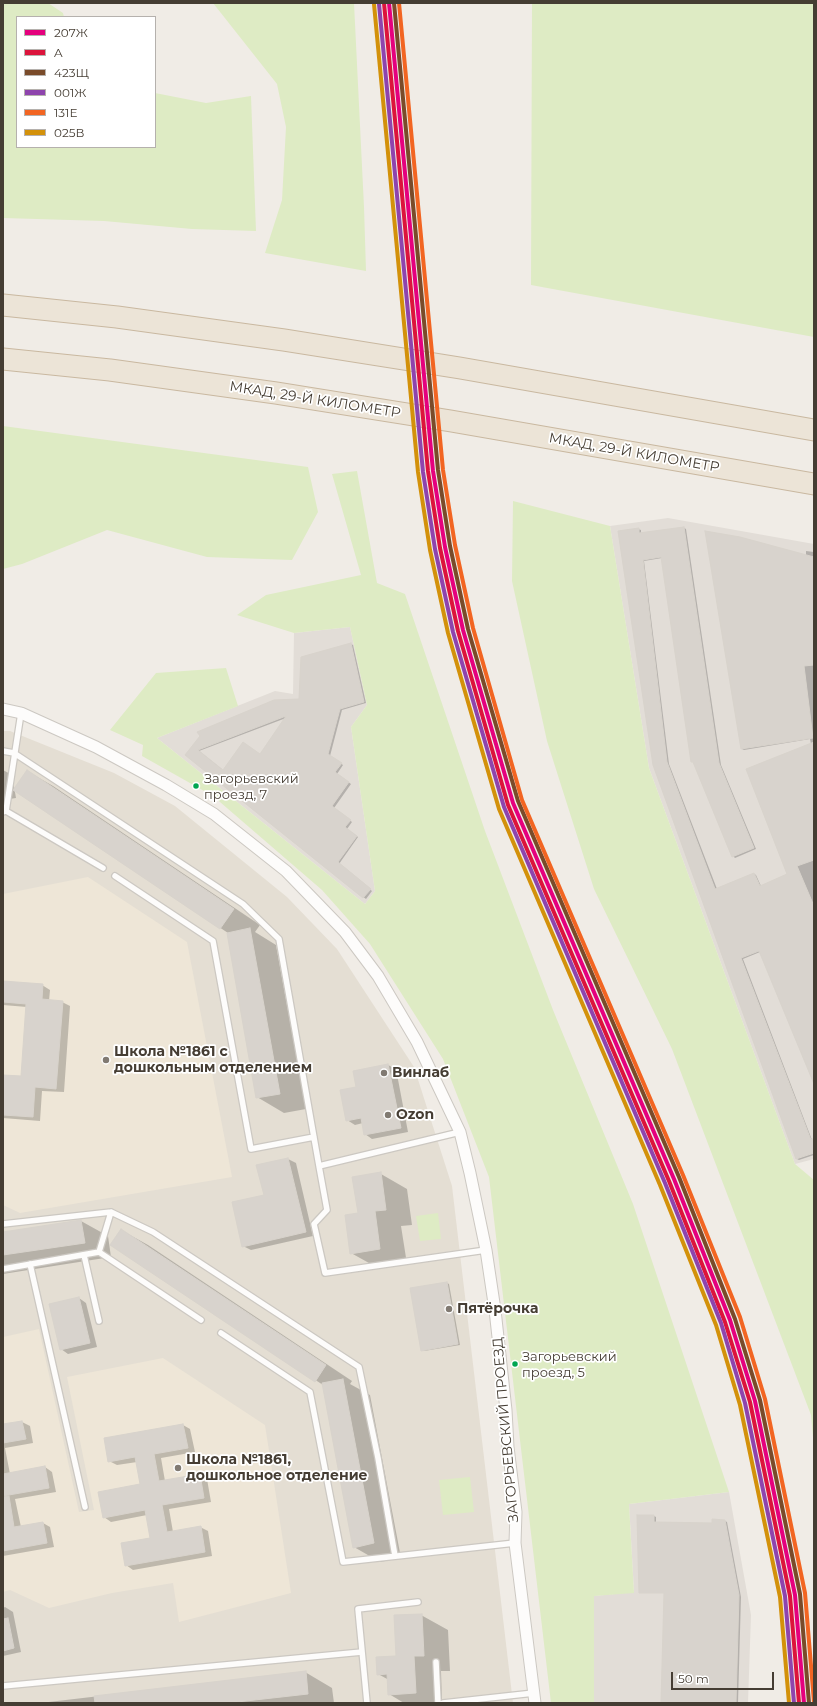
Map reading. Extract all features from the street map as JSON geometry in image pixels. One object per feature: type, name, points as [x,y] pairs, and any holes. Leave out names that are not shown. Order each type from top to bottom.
[{"type":"highway","points":[[3,305],[117,317],[284,340],[460,368],[814,430]]},
{"type":"highway","name":"МКАД, 29-Й КИЛОМЕТР","points":[[3,359],[110,370],[276,393],[451,420],[814,484]]},
{"type":"street","name":"ЗАГОРЬЕВСКИЙ ПРОЕЗД","points":[[3,709],[21,713],[96,747],[189,799],[214,814],[286,871],[345,932],[378,976],[417,1042],[460,1132],[486,1250],[495,1310],[506,1410],[508,1447],[516,1512],[515,1543],[535,1698]]},
{"type":"lane","points":[[21,713],[5,811],[104,868]]},
{"type":"lane","points":[[3,751],[14,753],[243,904],[279,939],[327,1210],[314,1224],[325,1273],[486,1250]]},
{"type":"lane","points":[[115,876],[213,941],[251,1149],[314,1137]]},
{"type":"lane","points":[[319,1166],[460,1132]]},
{"type":"lane","points":[[99,1252],[111,1212]]},
{"type":"lane","points":[[3,1224],[111,1212],[153,1232],[359,1367],[378,1458],[395,1556]]},
{"type":"lane","points":[[3,1269],[99,1252],[201,1320]]},
{"type":"lane","points":[[84,1255],[98,1321]]},
{"type":"lane","points":[[30,1264],[85,1507]]},
{"type":"lane","points":[[221,1333],[310,1392],[342,1562],[515,1543]]},
{"type":"lane","points":[[367,1703],[358,1609],[418,1602]]},
{"type":"lane","points":[[3,1686],[362,1652]]},
{"type":"lane","points":[[436,1662],[438,1703]]},
{"type":"lane","points":[[443,1703],[535,1698]]},
{"type":"shaded area","points":[[668,518],[814,544],[814,1159],[795,1164],[649,768],[610,526]]},
{"type":"shaded area","points":[[350,627],[367,705],[351,727],[375,891],[365,904],[157,738],[275,691],[293,694],[294,633]]},
{"type":"shaded area","points":[[3,731],[10,731],[114,773],[175,806],[287,897],[337,949],[414,1067],[452,1186],[513,1703],[3,1703]]},
{"type":"shaded area","name":"Школа №1861 с дошкольным отделением","points":[[88,877],[187,942],[232,1177],[20,1213],[3,1205],[3,894]]},
{"type":"shaded area","name":"Школа №1861, дошкольное отделение","points":[[39,1329],[79,1512],[94,1510],[67,1377],[163,1358],[265,1425],[291,1593],[179,1622],[173,1583],[112,1593],[49,1608],[10,1590],[3,1592],[3,1337]]},
{"type":"shaded area","points":[[729,1492],[751,1615],[748,1703],[594,1703],[594,1596],[634,1592],[629,1504]]},
{"type":"green space","points":[[3,3],[48,3],[63,13],[64,16],[16,16],[16,148],[156,148],[156,93],[206,103],[251,96],[256,231],[192,229],[104,221],[3,218]]},
{"type":"green space","points":[[213,3],[354,3],[366,271],[265,253],[282,200],[286,127],[277,84]]},
{"type":"green space","points":[[532,3],[814,3],[814,337],[531,285]]},
{"type":"green space","points":[[3,426],[308,467],[318,512],[292,560],[207,557],[107,530],[22,564],[3,569]]},
{"type":"green space","points":[[357,471],[377,583],[405,594],[485,831],[553,1010],[633,1204],[729,1492],[629,1504],[634,1593],[594,1596],[594,1703],[551,1703],[489,1177],[443,1059],[370,944],[322,890],[213,796],[142,756],[143,745],[110,730],[156,673],[226,668],[238,706],[157,738],[365,904],[375,891],[351,727],[367,705],[350,627],[294,633],[237,615],[266,595],[361,575],[332,474]]},
{"type":"green space","points":[[513,501],[610,526],[649,768],[795,1164],[814,1180],[814,1449],[811,1415],[672,1049],[594,889],[547,741],[512,581]]},
{"type":"green space","points":[[438,1213],[441,1239],[420,1241],[416,1216]]},
{"type":"green space","points":[[470,1477],[474,1512],[443,1515],[439,1480]]},
{"type":"building","points":[[684,527],[719,763],[754,848],[732,857],[693,762],[691,762],[661,557],[643,560],[667,762],[715,889],[754,873],[760,886],[787,874],[746,769],[814,742],[814,860],[797,866],[814,906],[814,1084],[759,951],[741,958],[811,1140],[814,1138],[814,1153],[796,1159],[653,765],[618,531],[639,528],[639,533]]},
{"type":"building","points":[[705,531],[740,537],[814,557],[814,665],[804,666],[813,738],[741,749]]},
{"type":"building","points":[[351,643],[364,702],[340,709],[328,754],[342,763],[335,772],[349,782],[332,806],[351,820],[345,827],[357,836],[338,862],[371,889],[363,898],[185,755],[200,736],[197,732],[274,700],[299,699],[301,657]],"holes":[[[286,716],[260,754],[243,742],[223,770],[198,750]]]},
{"type":"building","points":[[27,770],[234,909],[220,929],[13,790]]},
{"type":"building","points":[[250,928],[280,1094],[256,1098],[227,933]]},
{"type":"building","points":[[3,981],[43,984],[42,999],[63,1001],[56,1089],[35,1087],[33,1117],[3,1115],[3,1075],[21,1076],[26,1004],[3,1002]]},
{"type":"building","points":[[388,1064],[401,1128],[364,1135],[361,1118],[346,1121],[340,1090],[356,1087],[353,1071]]},
{"type":"building","points":[[288,1158],[306,1232],[242,1247],[232,1202],[264,1195],[256,1165]]},
{"type":"building","points":[[381,1172],[386,1210],[375,1211],[380,1249],[350,1254],[345,1215],[358,1213],[352,1177]]},
{"type":"building","points":[[81,1220],[85,1243],[3,1255],[3,1232]]},
{"type":"building","points":[[121,1229],[326,1365],[315,1382],[110,1245]]},
{"type":"building","points":[[447,1282],[458,1344],[421,1351],[410,1288]]},
{"type":"building","points":[[79,1297],[90,1343],[60,1350],[49,1304]]},
{"type":"building","points":[[343,1379],[374,1543],[353,1548],[322,1383]]},
{"type":"building","points":[[22,1421],[26,1439],[3,1443],[3,1424]]},
{"type":"building","points":[[183,1424],[188,1448],[154,1454],[159,1481],[200,1474],[204,1498],[162,1505],[167,1532],[201,1526],[205,1552],[125,1566],[121,1543],[150,1538],[145,1510],[103,1518],[98,1492],[140,1484],[135,1457],[108,1462],[104,1438]]},
{"type":"building","points":[[45,1466],[49,1488],[3,1496],[3,1474]]},
{"type":"building","points":[[9,1496],[14,1527],[43,1522],[47,1543],[3,1551],[3,1497]]},
{"type":"building","points":[[637,1515],[654,1515],[654,1522],[712,1523],[712,1519],[725,1520],[739,1595],[736,1703],[661,1703],[664,1593],[639,1593]]},
{"type":"building","points":[[422,1614],[424,1656],[414,1656],[416,1693],[388,1695],[387,1674],[377,1675],[376,1657],[396,1656],[394,1615]]},
{"type":"building","points":[[8,1618],[14,1648],[3,1651],[3,1619]]},
{"type":"building","points":[[306,1671],[308,1694],[228,1703],[95,1703],[94,1696]]},
{"type":"transit line","name":"A","points":[[384,3],[428,471],[440,548],[458,631],[508,805],[669,1181],[725,1322],[750,1402],[790,1596],[799,1703]]},
{"type":"transit line","name":"207Ж","points":[[389,3],[433,471],[445,547],[463,630],[513,803],[674,1179],[730,1320],[755,1401],[795,1595],[804,1703]]},
{"type":"transit line","name":"423Щ","points":[[394,3],[438,470],[450,546],[468,629],[518,801],[679,1177],[735,1319],[760,1400],[800,1594],[809,1703]]},
{"type":"transit line","name":"131Е","points":[[399,3],[443,470],[455,545],[473,628],[522,800],[683,1175],[740,1317],[765,1399],[805,1593],[814,1702]]},
{"type":"transit line","name":"025В","points":[[374,4],[418,472],[430,550],[448,633],[499,809],[660,1185],[716,1325],[740,1405],[780,1597],[789,1703]]},
{"type":"transit line","name":"001Ж","points":[[379,4],[423,472],[435,549],[453,632],[504,807],[665,1183],[721,1323],[745,1403],[785,1596],[794,1703]]},
{"type":"place","name":"Загорьевский проезд, 7","points":[[196,786]]},
{"type":"place","name":"Школа №1861 с дошкольным отделением","points":[[106,1060]]},
{"type":"place","name":"Винлаб","points":[[384,1073]]},
{"type":"place","name":"Ozon","points":[[388,1115]]},
{"type":"place","name":"Пятёрочка","points":[[449,1309]]},
{"type":"place","name":"Загорьевский проезд, 5","points":[[515,1364]]},
{"type":"place","name":"Школа №1861, дошкольное отделение","points":[[178,1468]]}]
